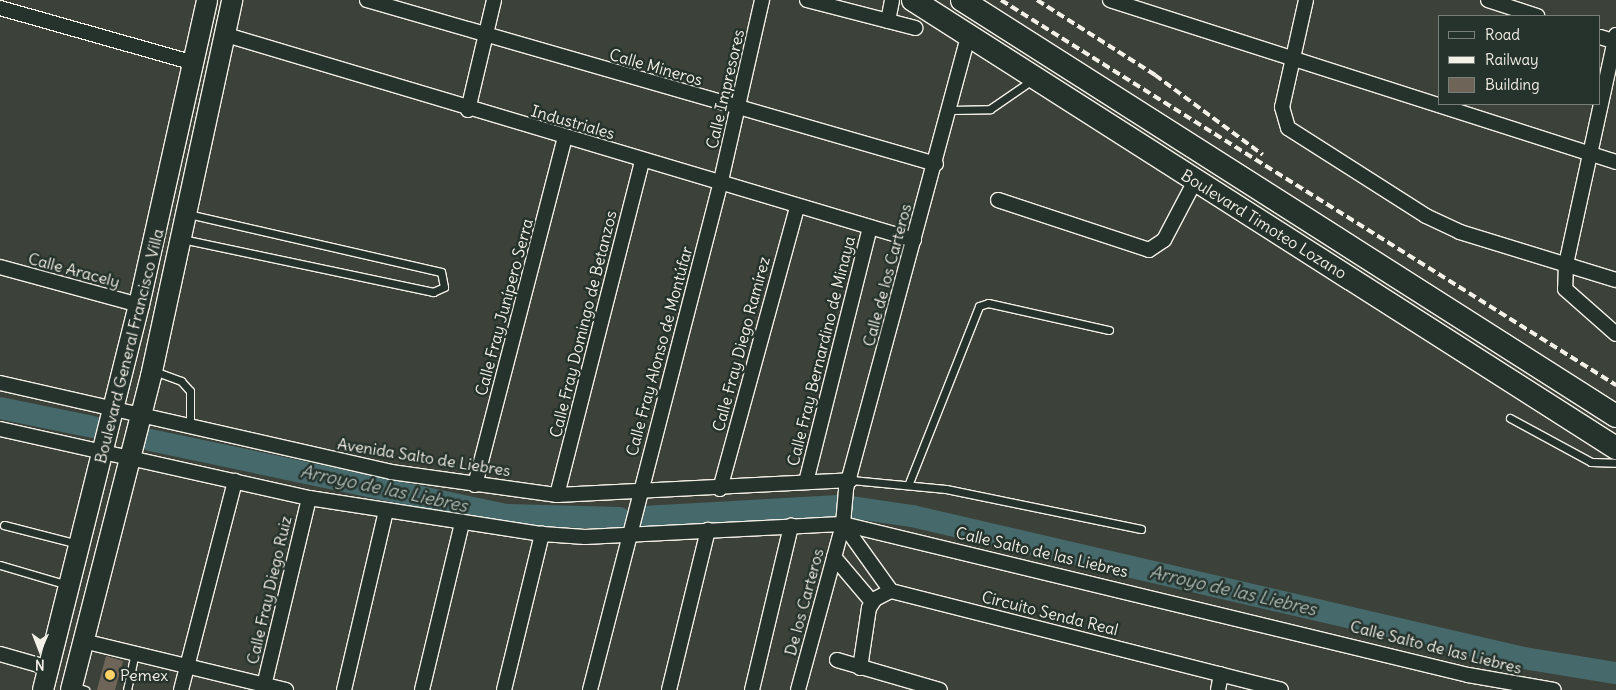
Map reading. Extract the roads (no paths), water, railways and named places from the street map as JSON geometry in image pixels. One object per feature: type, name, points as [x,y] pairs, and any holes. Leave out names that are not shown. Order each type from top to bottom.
[{"type":"main road","name":"Boulevard General Francisco Villa","points":[[44,690],[140,305],[207,0]]},
{"type":"main road","name":"Boulevard General Francisco Villa","points":[[76,689],[83,641],[152,370],[223,34],[232,0]]},
{"type":"main road","name":"Boulevard Timoteo Lozano","points":[[913,0],[1195,182],[1616,448]]},
{"type":"main road","name":"Boulevard Timoteo Lozano","points":[[962,0],[1616,416]]},
{"type":"street","name":"Calle Mineros","points":[[367,0],[739,109],[936,164]]},
{"type":"street","points":[[468,110],[494,0]]},
{"type":"street","name":"Calle Impresores","points":[[720,185],[739,109],[762,0]]},
{"type":"street","points":[[807,0],[915,28]]},
{"type":"street","points":[[888,21],[892,0]]},
{"type":"street","points":[[1110,0],[1292,55],[1438,103]]},
{"type":"street","points":[[1306,0],[1292,55],[1282,107],[1288,128],[1426,216],[1460,232],[1616,280]]},
{"type":"street","points":[[1488,0],[1534,15]]},
{"type":"street","points":[[0,8],[192,62]]},
{"type":"street","name":"Industriales","points":[[223,34],[468,110],[796,208],[914,240]]},
{"type":"street","name":"Calle de los Carteros","points":[[844,519],[848,485],[951,110],[968,36]]},
{"type":"street","points":[[1601,37],[1615,40],[1592,154],[1566,264],[1566,293],[1616,334]]},
{"type":"street","points":[[1444,105],[1616,162]]},
{"type":"street","name":"Calle Fray Junípero Serra","points":[[474,485],[565,138]]},
{"type":"street","name":"Calle Fray Domingo de Betanzos","points":[[557,495],[642,161]]},
{"type":"street","points":[[998,200],[1149,250],[1164,240],[1195,182]]},
{"type":"street","name":"Calle Fray Alonso de Montúfar","points":[[590,690],[720,185]]},
{"type":"street","name":"Calle Fray Diego Ramírez","points":[[720,489],[796,208]]},
{"type":"street","name":"Calle Fray Bernardino de Minaya","points":[[806,482],[870,228]]},
{"type":"street","name":"Calle Aracely","points":[[0,268],[140,305]]},
{"type":"street","name":"Avenida Salto de Liebres","points":[[0,383],[140,418],[190,425],[302,454],[474,485],[557,495],[640,496],[806,482],[848,485]]},
{"type":"street","points":[[0,429],[131,451],[235,481],[308,498],[462,524],[542,534],[791,526],[844,519],[891,591],[872,602],[860,668]]},
{"type":"street","points":[[182,690],[235,481]]},
{"type":"street","name":"Calle Fray Diego Ruiz","points":[[264,687],[308,498]]},
{"type":"street","points":[[344,690],[386,511]]},
{"type":"street","name":"De los Carteros","points":[[798,690],[844,519]]},
{"type":"street","name":"Calle Salto de las Liebres","points":[[844,519],[1468,675],[1554,690]]},
{"type":"street","points":[[422,690],[462,524]]},
{"type":"street","points":[[752,690],[791,526]]},
{"type":"street","points":[[669,690],[708,530]]},
{"type":"street","points":[[504,690],[542,534]]},
{"type":"street","points":[[834,557],[872,602]]},
{"type":"street","name":"Circuito Senda Real","points":[[891,591],[1281,690]]},
{"type":"street","points":[[83,641],[187,665],[264,687],[286,690]]},
{"type":"street","points":[[0,654],[50,668]]},
{"type":"street","points":[[837,660],[940,690]]},
{"type":"street","points":[[1218,690],[1221,674]]},
{"type":"lane","points":[[951,110],[990,109],[1034,78]]},
{"type":"lane","points":[[181,238],[432,292],[444,287],[442,272],[186,213]]},
{"type":"lane","points":[[909,483],[978,306],[988,303],[1108,330]]},
{"type":"lane","points":[[152,370],[180,381],[190,391],[190,425]]},
{"type":"lane","points":[[1510,418],[1591,462],[1616,463]]},
{"type":"lane","points":[[848,485],[909,483],[1141,529]]},
{"type":"lane","points":[[4,525],[80,545]]},
{"type":"lane","points":[[0,565],[71,585]]},
{"type":"lane","points":[[127,690],[135,653]]},
{"type":"waterway","name":"Arroyo de las Liebres","points":[[0,408],[93,427]]},
{"type":"waterway","name":"Arroyo de las Liebres","points":[[150,440],[506,515],[620,518]]},
{"type":"waterway","name":"Arroyo de las Liebres","points":[[643,517],[839,506]]},
{"type":"waterway","name":"Arroyo de las Liebres","points":[[850,507],[912,516],[1524,658],[1616,673]]},
{"type":"railway","points":[[1001,0],[1616,385]]},
{"type":"railway","points":[[1037,0],[1155,75],[1263,155]]},
{"type":"place","name":"Pemex","points":[[110,675]]}]
